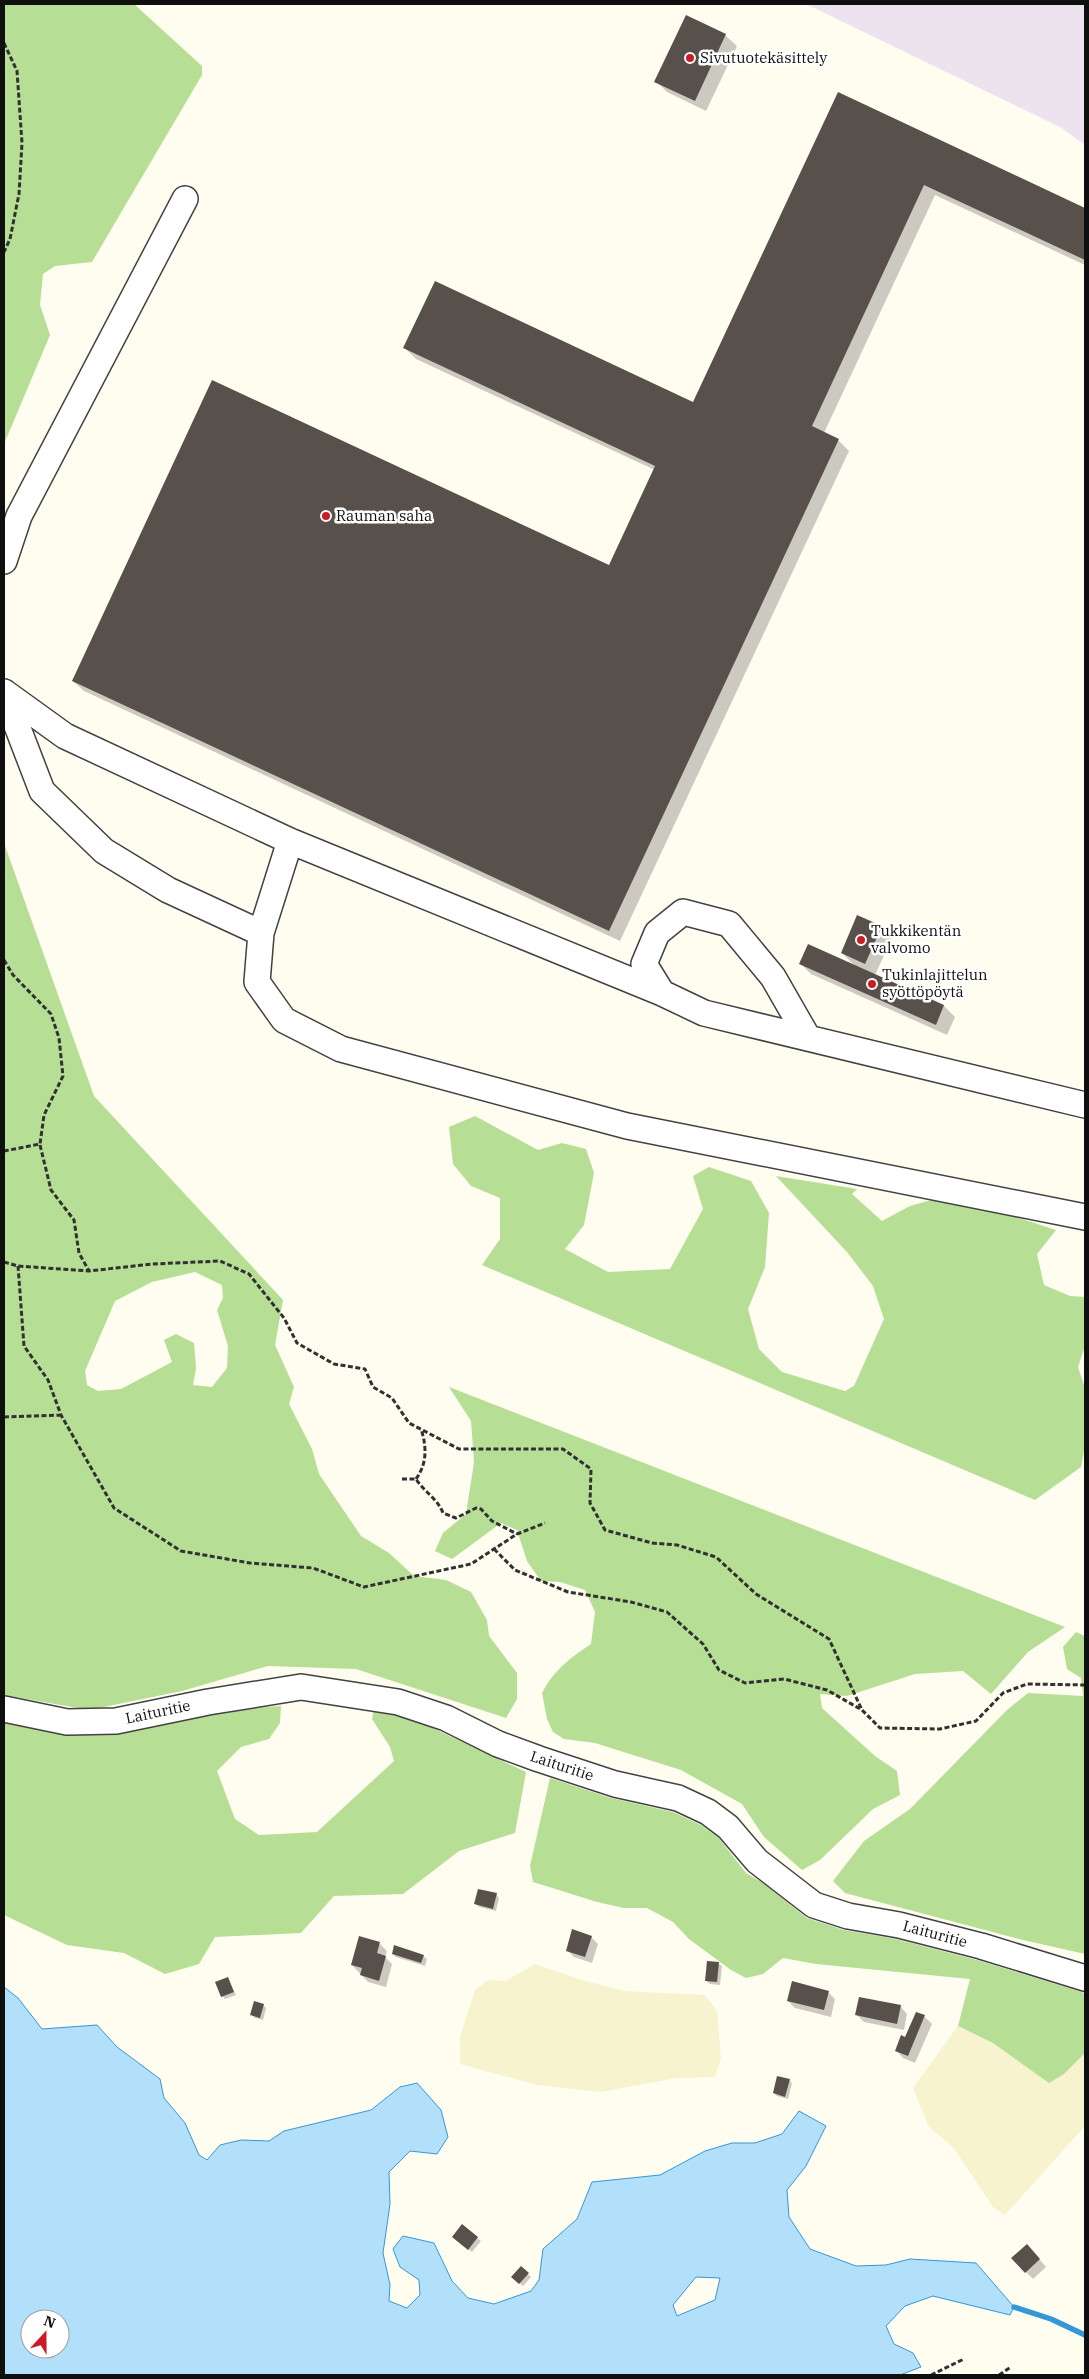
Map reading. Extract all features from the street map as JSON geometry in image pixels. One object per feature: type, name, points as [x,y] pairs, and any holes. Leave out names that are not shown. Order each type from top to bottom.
[{"type":"street","points":[[4,561],[19,516],[185,199]]},
{"type":"street","points":[[4,692],[65,736],[290,841],[662,993],[704,1013],[1085,1104]]},
{"type":"street","points":[[4,692],[42,791],[104,851],[168,890],[261,933]]},
{"type":"street","points":[[290,841],[261,933],[258,982],[284,1020],[341,1048],[627,1126],[1085,1217]]},
{"type":"street","points":[[662,993],[644,964],[656,933],[683,912],[728,924],[773,977],[808,1038]]},
{"type":"street","name":"Laituritie","points":[[4,1709],[67,1722],[116,1721],[208,1702],[301,1687],[398,1702],[446,1718],[498,1744],[539,1760],[615,1784],[678,1798],[708,1812],[728,1827],[757,1861],[814,1905],[848,1916],[899,1925],[981,1946],[1085,1978]]},
{"type":"path","points":[[4,43],[17,71],[22,142],[19,194],[10,239],[4,252]]},
{"type":"path","points":[[4,960],[14,975],[51,1014],[60,1038],[63,1076],[44,1114],[40,1144],[51,1190],[74,1220],[79,1253],[90,1271]]},
{"type":"path","points":[[4,1150],[40,1144]]},
{"type":"path","points":[[4,1262],[18,1266],[90,1271],[152,1264],[220,1261],[250,1274],[284,1318],[297,1343],[334,1364],[365,1368],[373,1386],[392,1398],[410,1423],[460,1449],[563,1449],[591,1469],[590,1503],[605,1530],[652,1543],[677,1545],[716,1557],[756,1594],[829,1639],[862,1710]]},
{"type":"path","points":[[18,1266],[24,1346],[48,1380],[61,1415],[114,1508],[181,1552],[250,1563],[312,1568],[364,1587],[471,1564],[517,1534],[544,1523]]},
{"type":"path","points":[[4,1417],[61,1415]]},
{"type":"path","points":[[416,1479],[425,1467],[425,1440],[421,1429]]},
{"type":"path","points":[[402,1479],[416,1479]]},
{"type":"path","points":[[416,1479],[423,1490],[440,1503],[443,1513],[456,1518],[476,1508],[481,1509],[492,1521],[517,1534]]},
{"type":"path","points":[[494,1549],[515,1570],[568,1592],[631,1602],[667,1612],[703,1644],[719,1670],[745,1683],[784,1680],[827,1690],[862,1710],[880,1728],[940,1729],[976,1721],[1003,1693],[1027,1684],[1085,1685]]},
{"type":"path","points":[[931,2375],[964,2359]]},
{"type":"path","points":[[999,2375],[1010,2367]]},
{"type":"shaded area","points":[[806,4],[1085,4],[1085,145],[1060,127]]},
{"type":"shaded area","points":[[535,1964],[585,1981],[625,1991],[705,1995],[717,2011],[721,2058],[715,2077],[677,2078],[600,2092],[537,2085],[460,2064],[460,2037],[475,1990],[488,1980],[506,1981]]},
{"type":"shaded area","points":[[958,2026],[993,2043],[1019,2060],[1064,2074],[1085,2053],[1085,2126],[1005,2215],[993,2207],[953,2147],[929,2127],[913,2088]]},
{"type":"green space","points":[[4,4],[134,4],[202,66],[202,75],[92,262],[55,266],[43,274],[40,305],[50,335],[4,444]]},
{"type":"green space","points":[[4,843],[94,1096],[283,1300],[275,1345],[294,1387],[289,1404],[312,1449],[319,1474],[361,1536],[389,1553],[414,1576],[446,1580],[471,1592],[487,1620],[489,1636],[517,1673],[517,1699],[506,1718],[356,1669],[268,1666],[182,1691],[89,1710],[4,1695]],"holes":[[[195,1272],[222,1285],[223,1298],[217,1310],[228,1346],[227,1368],[212,1387],[193,1385],[196,1368],[194,1343],[176,1334],[164,1340],[172,1362],[121,1389],[98,1391],[87,1385],[85,1371],[115,1301],[152,1282]]]},
{"type":"green space","points":[[475,1116],[538,1150],[562,1143],[586,1149],[594,1173],[584,1225],[565,1249],[608,1272],[670,1269],[703,1209],[693,1176],[709,1167],[751,1181],[769,1213],[765,1267],[748,1309],[759,1349],[782,1372],[845,1391],[854,1386],[884,1319],[873,1286],[847,1252],[776,1176],[857,1189],[852,1194],[882,1221],[910,1206],[935,1199],[1001,1212],[1056,1230],[1037,1254],[1044,1285],[1070,1296],[1085,1297],[1085,1346],[1078,1367],[1085,1388],[1085,1446],[1081,1467],[1035,1500],[482,1265],[500,1239],[500,1198],[471,1186],[453,1164],[449,1127]]},
{"type":"green space","points":[[449,1387],[1065,1627],[1028,1652],[991,1694],[963,1671],[915,1674],[847,1696],[820,1694],[822,1708],[875,1756],[897,1771],[900,1795],[873,1809],[820,1860],[802,1870],[764,1837],[742,1804],[681,1770],[595,1743],[564,1739],[553,1732],[547,1719],[542,1693],[552,1677],[563,1665],[591,1644],[595,1612],[585,1590],[560,1582],[541,1581],[527,1561],[517,1530],[501,1523],[452,1559],[435,1551],[443,1533],[466,1514],[474,1462],[471,1421]]},
{"type":"green space","points":[[1076,1632],[1085,1636],[1085,1954],[1023,1940],[845,1893],[833,1881],[864,1841],[910,1809],[1007,1710],[1028,1693],[1083,1696],[1081,1678],[1067,1669],[1063,1647]]},
{"type":"green space","points":[[281,1706],[280,1723],[269,1739],[241,1747],[217,1771],[235,1819],[259,1835],[317,1832],[394,1761],[390,1747],[372,1719],[374,1709],[403,1714],[526,1772],[515,1833],[459,1851],[403,1894],[334,1896],[301,1933],[215,1937],[199,1964],[165,1974],[124,1953],[67,1945],[4,1915],[4,1721]]},
{"type":"green space","points":[[550,1778],[611,1798],[673,1812],[701,1825],[718,1837],[746,1873],[763,1883],[807,1918],[844,1930],[896,1939],[977,1960],[1085,1993],[1085,2053],[1064,2074],[1049,2083],[993,2043],[958,2026],[970,1979],[816,1964],[783,1958],[763,1974],[746,1978],[731,1970],[689,1939],[673,1922],[647,1908],[624,1908],[597,1902],[533,1882],[530,1866]]},
{"type":"water","points":[[4,1987],[18,1998],[42,2029],[97,2025],[117,2047],[160,2079],[164,2098],[185,2123],[199,2155],[207,2160],[220,2145],[241,2140],[269,2141],[284,2131],[371,2110],[400,2087],[417,2083],[441,2110],[448,2137],[437,2154],[410,2151],[389,2172],[390,2204],[383,2253],[390,2285],[389,2301],[407,2308],[420,2295],[419,2280],[400,2267],[393,2249],[403,2236],[434,2243],[452,2281],[468,2298],[494,2304],[531,2291],[539,2280],[543,2249],[577,2219],[592,2182],[660,2175],[705,2151],[732,2143],[755,2143],[782,2134],[799,2111],[826,2126],[806,2166],[787,2190],[789,2217],[810,2249],[856,2266],[886,2265],[910,2259],[976,2263],[1014,2307],[1010,2315],[933,2296],[905,2306],[886,2326],[894,2344],[913,2353],[921,2367],[900,2375],[4,2375]],"holes":[[[696,2277],[720,2278],[715,2300],[677,2316],[673,2305]]]},
{"type":"building","name":"Sivutuotekäsittely","points":[[686,15],[726,34],[695,101],[654,82]]},
{"type":"building","name":"Rauman saha","points":[[838,92],[1085,208],[1085,260],[924,185],[812,426],[839,439],[609,931],[72,681],[212,380],[609,565],[655,466],[403,348],[435,281],[693,402]]},
{"type":"building","name":"Tukkikentän valvomo","points":[[857,915],[882,926],[865,964],[841,953]]},
{"type":"building","name":"Tukinlajittelun syöttöpöytä","points":[[808,944],[944,1005],[936,1025],[799,964]]},
{"type":"building","points":[[478,1889],[497,1893],[493,1909],[474,1904]]},
{"type":"building","points":[[572,1929],[592,1936],[585,1957],[566,1951]]},
{"type":"building","points":[[359,1936],[380,1942],[377,1953],[386,1956],[379,1981],[360,1975],[362,1968],[351,1965]]},
{"type":"building","points":[[394,1945],[424,1955],[421,1963],[392,1954]]},
{"type":"building","points":[[707,1961],[719,1962],[717,1982],[705,1981]]},
{"type":"building","points":[[228,1977],[234,1992],[221,1997],[215,1982]]},
{"type":"building","points":[[792,1981],[829,1991],[824,2010],[787,2001]]},
{"type":"building","points":[[859,1997],[901,2005],[897,2024],[855,2015]]},
{"type":"building","points":[[254,2001],[264,2004],[260,2018],[250,2015]]},
{"type":"building","points":[[916,2012],[925,2015],[908,2056],[895,2051],[901,2035],[905,2037]]},
{"type":"building","points":[[777,2076],[790,2079],[785,2097],[773,2093]]},
{"type":"building","points":[[462,2224],[478,2237],[468,2250],[452,2237]]},
{"type":"building","points":[[1027,2244],[1040,2259],[1025,2273],[1011,2258]]},
{"type":"building","points":[[521,2266],[529,2273],[519,2284],[511,2277]]},
{"type":"waterway","points":[[1014,2307],[1051,2319],[1085,2335]]},
{"type":"place","name":"Sivutuotekäsittely","points":[[690,58]]},
{"type":"place","name":"Rauman saha","points":[[326,516]]},
{"type":"place","name":"Tukkikentän valvomo","points":[[861,940]]},
{"type":"place","name":"Tukinlajittelun syöttöpöytä","points":[[872,984]]}]
